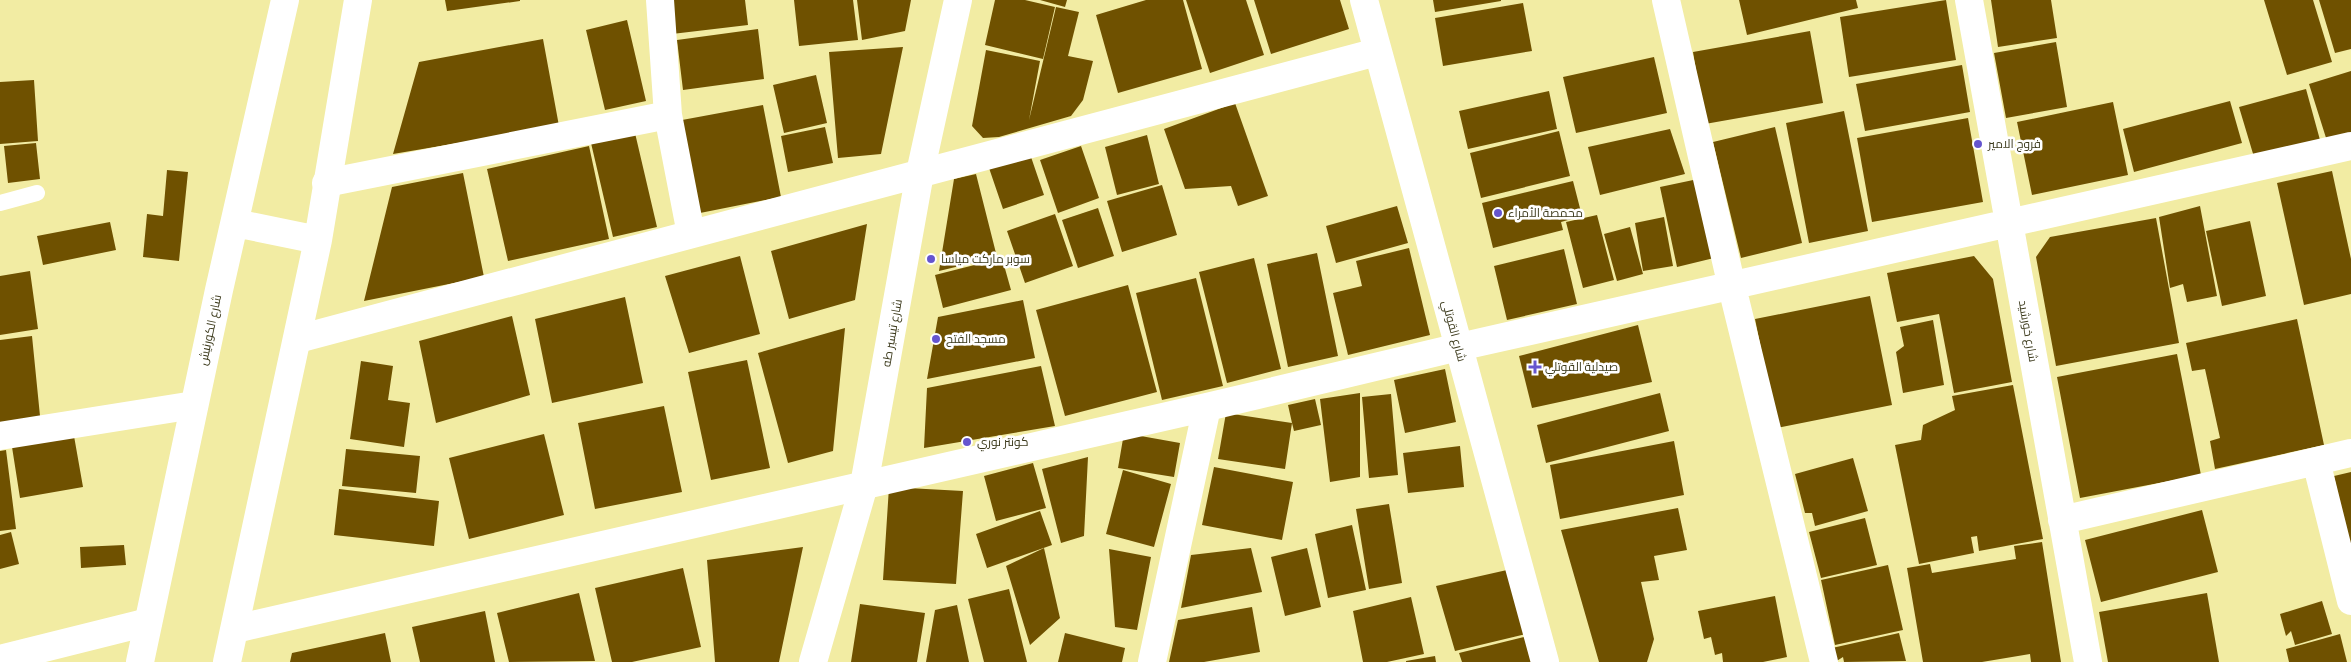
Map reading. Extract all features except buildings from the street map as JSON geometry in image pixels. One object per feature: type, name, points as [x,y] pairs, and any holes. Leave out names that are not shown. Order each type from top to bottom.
[{"type":"street","name":"شارع الكورنيش","points":[[140,662],[194,404],[285,0]]},
{"type":"street","points":[[227,662],[318,240],[358,0]]},
{"type":"street","points":[[660,0],[668,115],[690,234]]},
{"type":"street","name":"شارع تيسير طه","points":[[813,662],[864,485],[920,172],[958,0]]},
{"type":"street","name":"شارع القوتلي","points":[[1364,0],[1545,662]]},
{"type":"street","points":[[1666,0],[1732,287],[1824,662]]},
{"type":"street","name":"شارع خورشيد","points":[[1969,0],[2088,662]]},
{"type":"street","points":[[298,339],[920,172],[1377,52]]},
{"type":"street","points":[[326,183],[668,115]]},
{"type":"street","points":[[235,629],[1207,407],[1459,347],[2008,225],[2351,146]]},
{"type":"street","points":[[234,223],[318,240]]},
{"type":"street","points":[[0,436],[194,404]]},
{"type":"street","points":[[1152,662],[1207,407]]},
{"type":"street","points":[[2062,520],[2351,453]]},
{"type":"street","points":[[2316,460],[2351,601]]},
{"type":"street","points":[[0,659],[148,622]]},
{"type":"lane","points":[[0,203],[37,193]]},
{"type":"place","name":"فروج الامير","points":[[1978,144]]},
{"type":"place","name":"محمصة الأمراء","points":[[1498,213]]},
{"type":"place","name":"سوبر ماركت مياسا","points":[[931,259]]},
{"type":"place","name":"مسجد الفتح","points":[[936,339]]},
{"type":"place","name":"صيدلية القوتلي","points":[[1535,367]]},
{"type":"place","name":"كونتر نوري","points":[[967,442]]}]
